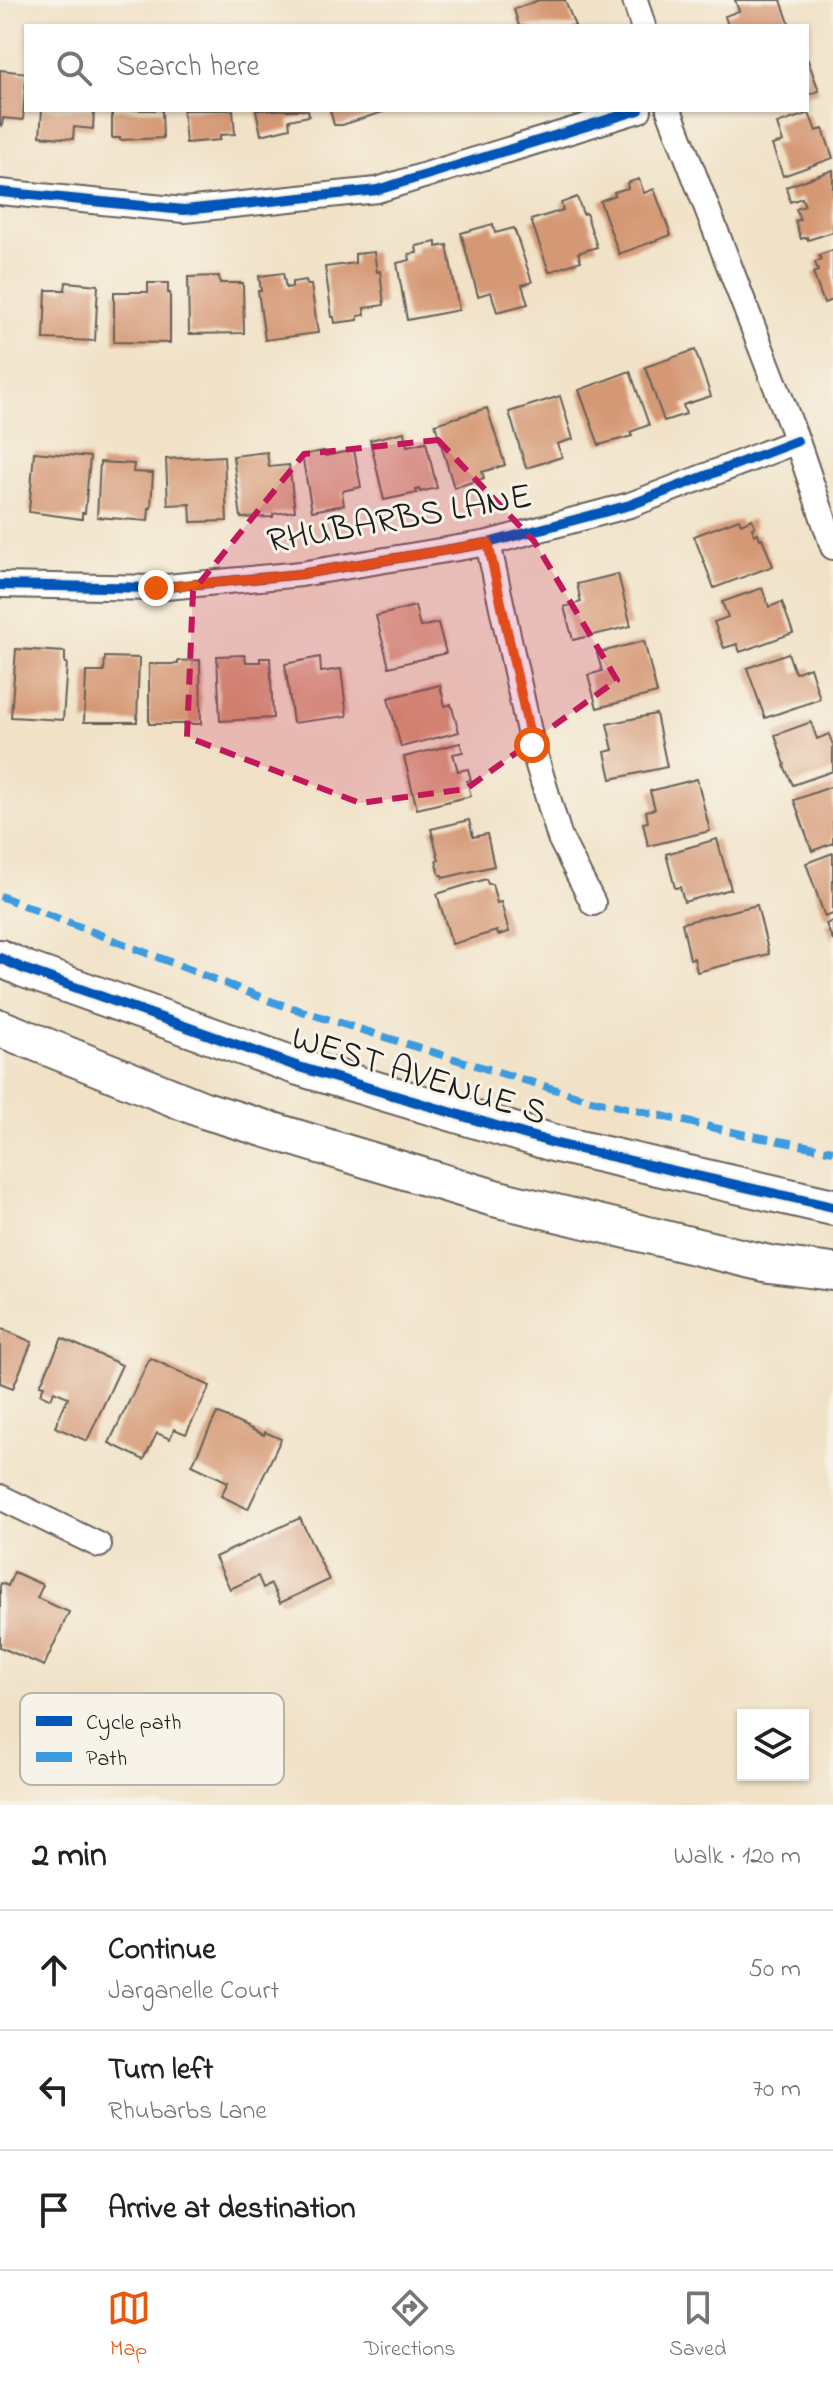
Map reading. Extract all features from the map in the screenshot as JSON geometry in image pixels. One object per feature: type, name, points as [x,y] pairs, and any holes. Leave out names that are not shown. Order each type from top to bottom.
[{"type":"street","points":[[635,0],[642,24]]},
{"type":"street","points":[[0,192],[184,210],[377,190],[632,112]]},
{"type":"street","points":[[670,112],[797,441],[833,547]]},
{"type":"street","name":"RHUBARBS LANE","points":[[0,585],[156,588],[301,574],[488,543],[630,505],[797,441]]},
{"type":"street","points":[[488,543],[532,745],[560,838],[593,903]]},
{"type":"street","name":"WEST AVENUE S","points":[[0,958],[299,1067],[542,1140],[833,1207]]},
{"type":"street","points":[[0,1028],[204,1110],[494,1198],[769,1264],[833,1272]]},
{"type":"street","points":[[0,1497],[99,1545]]},
{"type":"highlighted area","points":[[438,440],[534,541],[617,680],[466,789],[360,803],[187,737],[193,591],[304,454]]},
{"type":"building","points":[[539,0],[565,0],[574,24],[518,24],[514,9]]},
{"type":"building","points":[[735,0],[781,0],[789,24],[727,24],[725,16],[739,11]]},
{"type":"building","points":[[809,64],[819,91],[809,94]]},
{"type":"building","points":[[0,70],[24,73],[23,120],[3,118],[0,125]]},
{"type":"building","points":[[42,112],[94,112],[93,129],[74,127],[73,139],[40,136]]},
{"type":"building","points":[[112,112],[162,112],[163,138],[112,138]]},
{"type":"building","points":[[183,112],[233,112],[235,134],[220,135],[220,140],[186,143]]},
{"type":"building","points":[[256,112],[308,112],[309,116],[289,120],[290,128],[261,135]]},
{"type":"building","points":[[331,112],[383,112],[342,125],[334,125]]},
{"type":"building","points":[[809,113],[816,131],[823,129],[833,158],[783,176],[772,145],[783,142],[777,124]]},
{"type":"building","points":[[833,170],[833,232],[808,240],[807,237],[801,239],[795,221],[800,220],[796,209],[805,206],[802,198],[790,202],[786,187]]},
{"type":"building","points":[[639,179],[644,193],[654,189],[671,235],[619,254],[600,201],[628,188],[627,183]]},
{"type":"building","points":[[577,197],[583,214],[586,213],[597,247],[578,253],[581,261],[549,272],[531,220],[563,210],[561,203]]},
{"type":"building","points":[[493,224],[495,233],[514,228],[532,282],[522,285],[528,304],[497,312],[491,292],[478,296],[461,233]]},
{"type":"building","points":[[436,242],[436,247],[447,245],[459,310],[407,320],[397,263],[410,260],[409,254],[417,253],[416,246]]},
{"type":"building","points":[[833,250],[833,300],[824,303],[813,273],[818,271],[815,262],[821,260],[819,255]]},
{"type":"building","points":[[374,252],[384,305],[364,308],[365,315],[358,316],[358,320],[335,323],[325,267],[355,263],[355,254]]},
{"type":"building","points":[[283,273],[286,288],[292,287],[292,282],[306,280],[307,285],[311,285],[318,333],[265,340],[259,276]]},
{"type":"building","points":[[219,276],[220,283],[243,283],[244,333],[189,334],[188,277]]},
{"type":"building","points":[[66,282],[98,285],[95,341],[44,339],[46,290],[65,290]]},
{"type":"building","points":[[148,283],[168,283],[170,343],[114,342],[114,292],[148,292]]},
{"type":"building","points":[[695,350],[711,396],[683,405],[686,414],[664,421],[645,367]]},
{"type":"building","points":[[630,371],[649,425],[630,432],[632,436],[599,445],[579,390]]},
{"type":"building","points":[[560,396],[573,439],[557,444],[562,457],[526,468],[509,412]]},
{"type":"building","points":[[487,408],[505,465],[482,472],[484,478],[454,488],[435,424]]},
{"type":"building","points":[[404,432],[407,446],[426,442],[437,488],[420,492],[419,489],[417,493],[384,500],[370,440]]},
{"type":"building","points":[[354,450],[361,487],[342,491],[344,505],[312,511],[302,455],[324,451],[325,456]]},
{"type":"building","points":[[34,452],[90,457],[82,519],[29,512]]},
{"type":"building","points":[[267,452],[269,467],[289,465],[295,511],[273,514],[273,517],[241,518],[233,456]]},
{"type":"building","points":[[224,456],[227,521],[191,522],[190,504],[168,505],[166,459]]},
{"type":"building","points":[[100,462],[134,464],[133,472],[153,473],[148,521],[97,517]]},
{"type":"building","points":[[739,519],[741,524],[752,519],[754,535],[758,533],[762,538],[773,566],[714,588],[694,536]]},
{"type":"building","points":[[618,574],[631,626],[573,640],[564,607],[581,602],[577,584]]},
{"type":"building","points":[[762,588],[769,607],[782,602],[793,633],[740,652],[737,644],[724,648],[714,622],[728,617],[722,602]]},
{"type":"building","points":[[415,606],[420,627],[438,623],[446,653],[389,667],[376,616]]},
{"type":"building","points":[[644,641],[657,693],[597,708],[588,675],[602,671],[597,653]]},
{"type":"building","points":[[16,649],[65,652],[63,720],[11,717]]},
{"type":"building","points":[[788,653],[795,673],[810,667],[820,699],[765,718],[747,668]]},
{"type":"building","points":[[245,655],[246,662],[270,658],[273,718],[220,721],[217,656]]},
{"type":"building","points":[[105,657],[139,658],[137,722],[84,722],[86,672],[104,672]]},
{"type":"building","points":[[320,657],[321,672],[341,669],[347,716],[293,723],[285,664]]},
{"type":"building","points":[[200,660],[201,724],[149,724],[149,664]]},
{"type":"building","points":[[440,685],[445,706],[451,704],[459,732],[401,747],[388,698]]},
{"type":"building","points":[[656,714],[667,767],[611,779],[605,752],[613,750],[607,724]]},
{"type":"building","points":[[811,722],[817,739],[829,734],[833,745],[833,771],[793,785],[775,735]]},
{"type":"building","points":[[460,743],[463,752],[453,754],[458,771],[468,769],[471,796],[417,809],[404,757]]},
{"type":"building","points":[[697,779],[710,831],[648,846],[643,823],[648,822],[646,811],[655,809],[650,791]]},
{"type":"building","points":[[833,786],[833,843],[812,851],[794,800]]},
{"type":"building","points":[[469,820],[473,837],[487,834],[494,866],[443,878],[436,861],[439,860],[431,829]]},
{"type":"building","points":[[717,839],[731,889],[684,902],[680,887],[675,888],[666,854]]},
{"type":"building","points":[[833,853],[833,914],[825,917],[806,863]]},
{"type":"building","points":[[486,879],[488,884],[492,884],[497,903],[501,902],[509,932],[498,935],[497,931],[452,944],[437,894]]},
{"type":"building","points":[[757,905],[769,954],[697,972],[694,958],[690,959],[682,923]]},
{"type":"building","points":[[833,921],[833,941],[826,924]]},
{"type":"building","points":[[0,1328],[32,1342],[13,1388],[0,1383]]},
{"type":"building","points":[[62,1338],[122,1365],[87,1441],[55,1427],[68,1397],[54,1391],[51,1399],[40,1394],[44,1386],[40,1385]]},
{"type":"building","points":[[150,1358],[210,1386],[186,1434],[174,1429],[170,1439],[157,1433],[144,1460],[109,1443]]},
{"type":"building","points":[[217,1413],[264,1435],[265,1432],[281,1439],[248,1509],[221,1496],[228,1482],[192,1465]]},
{"type":"building","points":[[300,1518],[329,1580],[280,1603],[271,1584],[263,1588],[258,1576],[230,1589],[215,1557]]},
{"type":"building","points":[[14,1572],[43,1585],[37,1598],[69,1612],[44,1666],[0,1647],[0,1586],[1,1583],[8,1586]]},
{"type":"marked path","points":[[0,896],[273,1002],[458,1060],[587,1099],[833,1151]]},
{"type":"cycle path","points":[[0,192],[184,210],[377,190],[632,112]]},
{"type":"cycle path","points":[[0,585],[156,588],[301,574],[488,543],[630,505],[797,441]]},
{"type":"cycle path","points":[[0,958],[299,1067],[557,1144],[833,1207]]},
{"type":"route","points":[[156,588],[301,574],[488,543],[532,745]]}]
